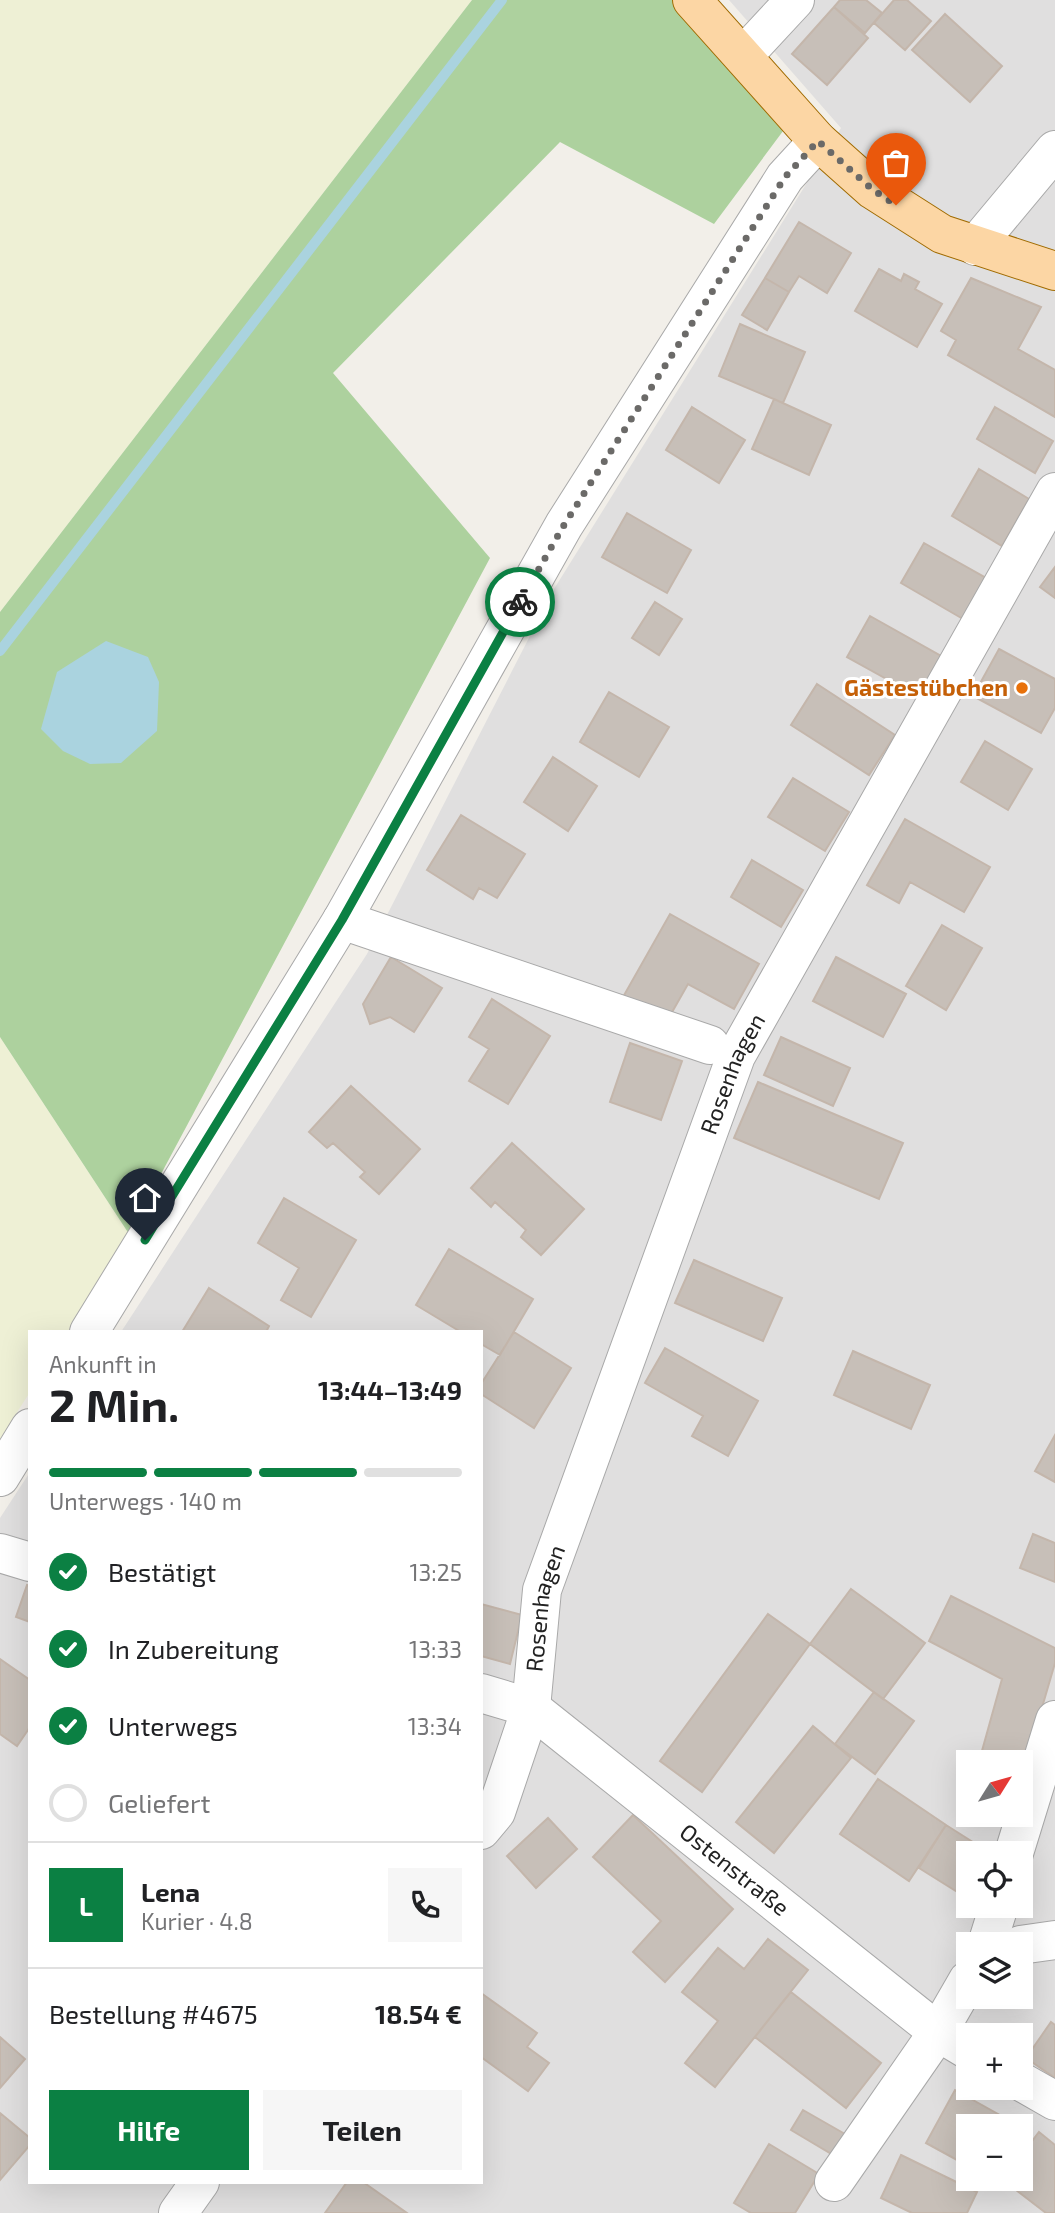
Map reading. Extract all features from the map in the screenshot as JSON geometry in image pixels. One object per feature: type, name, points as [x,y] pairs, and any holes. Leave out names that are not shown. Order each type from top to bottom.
[{"type":"main road","points":[[692,0],[818,141],[873,190],[942,234],[1055,271]]},
{"type":"street","points":[[743,56],[795,0]]},
{"type":"street","points":[[90,1330],[342,920],[564,525],[785,177],[818,141]]},
{"type":"street","points":[[975,246],[1055,150]]},
{"type":"street","name":"Rosenhagen","points":[[483,1828],[496,1812],[531,1708],[541,1590],[736,1056],[1055,492]]},
{"type":"street","points":[[342,920],[710,1045]]},
{"type":"street","points":[[0,1477],[28,1431]]},
{"type":"street","points":[[0,1553],[28,1561]]},
{"type":"street","points":[[483,1694],[531,1708]]},
{"type":"street","name":"Ostenstraße","points":[[531,1708],[953,2041]]},
{"type":"street","points":[[1018,1841],[1055,1720]]},
{"type":"street","points":[[1033,1943],[1055,1940]]},
{"type":"street","points":[[834,2182],[953,2041],[961,2009]]},
{"type":"street","points":[[1033,2088],[1055,2101]]},
{"type":"street","points":[[178,2213],[199,2184]]},
{"type":"shaded area","points":[[729,0],[1055,0],[1055,2213],[0,2213],[0,1518],[28,1475],[28,2184],[483,2184],[483,1330],[122,1330],[367,954],[554,589],[841,128]]},
{"type":"green space","points":[[0,0],[472,0],[0,612]]},
{"type":"green space","points":[[472,0],[672,0],[789,123],[714,224],[560,142],[333,373],[490,558],[129,1234],[0,1037],[0,612]]},
{"type":"green space","points":[[0,1037],[129,1234],[69,1330],[28,1330],[28,1395],[0,1439]]},
{"type":"water","points":[[106,641],[148,657],[159,682],[157,731],[121,763],[90,764],[63,751],[41,729],[57,672]]},
{"type":"building","points":[[840,0],[866,0],[882,13],[865,33],[834,7]]},
{"type":"building","points":[[894,0],[907,0],[931,21],[905,50],[874,23]]},
{"type":"building","points":[[834,7],[868,38],[827,85],[792,54]]},
{"type":"building","points":[[945,14],[1002,66],[970,102],[912,50]]},
{"type":"building","points":[[799,222],[851,253],[827,293],[799,276],[789,292],[765,278]]},
{"type":"building","points":[[879,269],[901,281],[904,274],[919,282],[915,289],[942,304],[917,347],[855,311]]},
{"type":"building","points":[[765,278],[789,292],[767,330],[742,315]]},
{"type":"building","points":[[971,278],[1041,307],[1018,349],[1055,370],[1055,417],[948,355],[956,340],[941,331]]},
{"type":"building","points":[[740,324],[805,352],[783,403],[719,376]]},
{"type":"building","points":[[774,399],[831,425],[809,475],[752,449]]},
{"type":"building","points":[[692,407],[745,440],[719,483],[666,450]]},
{"type":"building","points":[[995,407],[1053,441],[1035,473],[977,439]]},
{"type":"building","points":[[979,469],[1029,499],[1002,546],[952,516]]},
{"type":"building","points":[[627,513],[691,550],[667,593],[602,557]]},
{"type":"building","points":[[924,543],[986,578],[963,619],[901,583]]},
{"type":"building","points":[[1055,567],[1055,598],[1040,587]]},
{"type":"building","points":[[655,602],[682,619],[659,655],[632,638]]},
{"type":"building","points":[[870,616],[941,656],[919,697],[847,657]]},
{"type":"building","points":[[999,649],[1055,679],[1055,708],[1041,733],[973,696]]},
{"type":"building","points":[[817,684],[895,735],[869,775],[791,725]]},
{"type":"building","points":[[609,692],[669,727],[639,777],[580,742]]},
{"type":"building","points":[[985,741],[1032,769],[1008,810],[961,782]]},
{"type":"building","points":[[553,757],[597,786],[568,831],[524,802]]},
{"type":"building","points":[[793,778],[849,812],[825,851],[768,817]]},
{"type":"building","points":[[461,815],[525,854],[497,898],[479,888],[473,899],[427,870]]},
{"type":"building","points":[[905,819],[990,867],[964,912],[910,882],[899,903],[867,885]]},
{"type":"building","points":[[752,860],[803,890],[781,927],[731,897]]},
{"type":"building","points":[[670,914],[759,964],[734,1009],[688,984],[667,1021],[623,997]]},
{"type":"building","points":[[942,925],[982,948],[946,1010],[906,986]]},
{"type":"building","points":[[391,957],[442,988],[414,1032],[390,1017],[370,1024],[363,1004]]},
{"type":"building","points":[[836,957],[906,994],[883,1037],[813,1001]]},
{"type":"building","points":[[492,999],[550,1036],[508,1104],[469,1081],[489,1049],[469,1037]]},
{"type":"building","points":[[781,1037],[850,1068],[833,1106],[764,1075]]},
{"type":"building","points":[[630,1043],[682,1061],[661,1120],[610,1102]]},
{"type":"building","points":[[758,1082],[903,1143],[879,1199],[734,1138]]},
{"type":"building","points":[[351,1086],[420,1149],[379,1194],[360,1177],[365,1172],[333,1143],[327,1148],[309,1132]]},
{"type":"building","points":[[512,1143],[584,1209],[541,1255],[521,1237],[526,1230],[495,1202],[491,1207],[471,1188]]},
{"type":"building","points":[[284,1198],[356,1240],[311,1317],[281,1300],[299,1268],[258,1243]]},
{"type":"building","points":[[449,1249],[533,1299],[500,1355],[483,1345],[483,1330],[458,1330],[416,1305]]},
{"type":"building","points":[[694,1260],[782,1298],[763,1341],[675,1303]]},
{"type":"building","points":[[209,1288],[269,1326],[267,1330],[183,1330]]},
{"type":"building","points":[[514,1332],[571,1368],[534,1428],[483,1395],[483,1381]]},
{"type":"building","points":[[665,1348],[758,1401],[728,1456],[692,1436],[703,1416],[645,1383]]},
{"type":"building","points":[[853,1351],[930,1385],[911,1429],[834,1395]]},
{"type":"building","points":[[1055,1435],[1055,1482],[1035,1471]]},
{"type":"building","points":[[1033,1534],[1055,1543],[1055,1582],[1020,1568]]},
{"type":"building","points":[[27,1585],[28,1585],[28,1621],[16,1617]]},
{"type":"building","points":[[851,1589],[925,1643],[883,1699],[810,1644]]},
{"type":"building","points":[[951,1596],[1055,1648],[1055,1663],[1030,1750],[982,1750],[1002,1679],[929,1641]]},
{"type":"building","points":[[483,1605],[522,1615],[510,1664],[483,1657]]},
{"type":"building","points":[[768,1614],[810,1644],[702,1792],[660,1761]]},
{"type":"building","points":[[0,1659],[28,1679],[28,1730],[17,1746],[0,1734]]},
{"type":"building","points":[[874,1692],[914,1721],[875,1774],[835,1744]]},
{"type":"building","points":[[813,1726],[851,1758],[774,1853],[736,1822]]},
{"type":"building","points":[[878,1779],[946,1825],[909,1881],[840,1834]]},
{"type":"building","points":[[633,1815],[733,1909],[665,1982],[633,1952],[661,1921],[593,1857]]},
{"type":"building","points":[[548,1818],[577,1849],[536,1888],[507,1856]]},
{"type":"building","points":[[946,1825],[971,1841],[956,1841],[956,1891],[919,1868]]},
{"type":"building","points":[[768,1939],[808,1970],[715,2087],[685,2063],[718,2021],[682,1992],[718,1948],[744,1969]]},
{"type":"building","points":[[791,1992],[881,2063],[846,2108],[755,2037]]},
{"type":"building","points":[[483,1994],[537,2033],[527,2047],[549,2063],[528,2091],[483,2058]]},
{"type":"building","points":[[1051,2022],[1055,2025],[1055,2078],[1033,2063],[1033,2048]]},
{"type":"building","points":[[0,2037],[25,2059],[0,2088]]},
{"type":"building","points":[[955,2090],[956,2100],[973,2100],[998,2114],[956,2114],[956,2159],[926,2143]]},
{"type":"building","points":[[803,2110],[852,2138],[840,2159],[791,2130]]},
{"type":"building","points":[[0,2113],[28,2136],[28,2147],[0,2180]]},
{"type":"building","points":[[1039,2132],[1055,2145],[1055,2213],[1046,2213],[1017,2191],[1033,2191],[1033,2140]]},
{"type":"building","points":[[769,2144],[819,2174],[795,2213],[751,2213],[734,2203]]},
{"type":"building","points":[[901,2155],[956,2182],[956,2191],[977,2192],[967,2213],[912,2213],[881,2198]]},
{"type":"building","points":[[346,2184],[366,2184],[407,2213],[325,2213]]},
{"type":"waterway","points":[[0,651],[502,0]]},
{"type":"way so far","points":[[520,602],[564,525],[785,177],[818,141],[873,190],[896,205]]},
{"type":"place","name":"Gästestübchen","points":[[1022,688]]},
{"type":"route","points":[[145,1240],[342,920],[520,602]]}]
